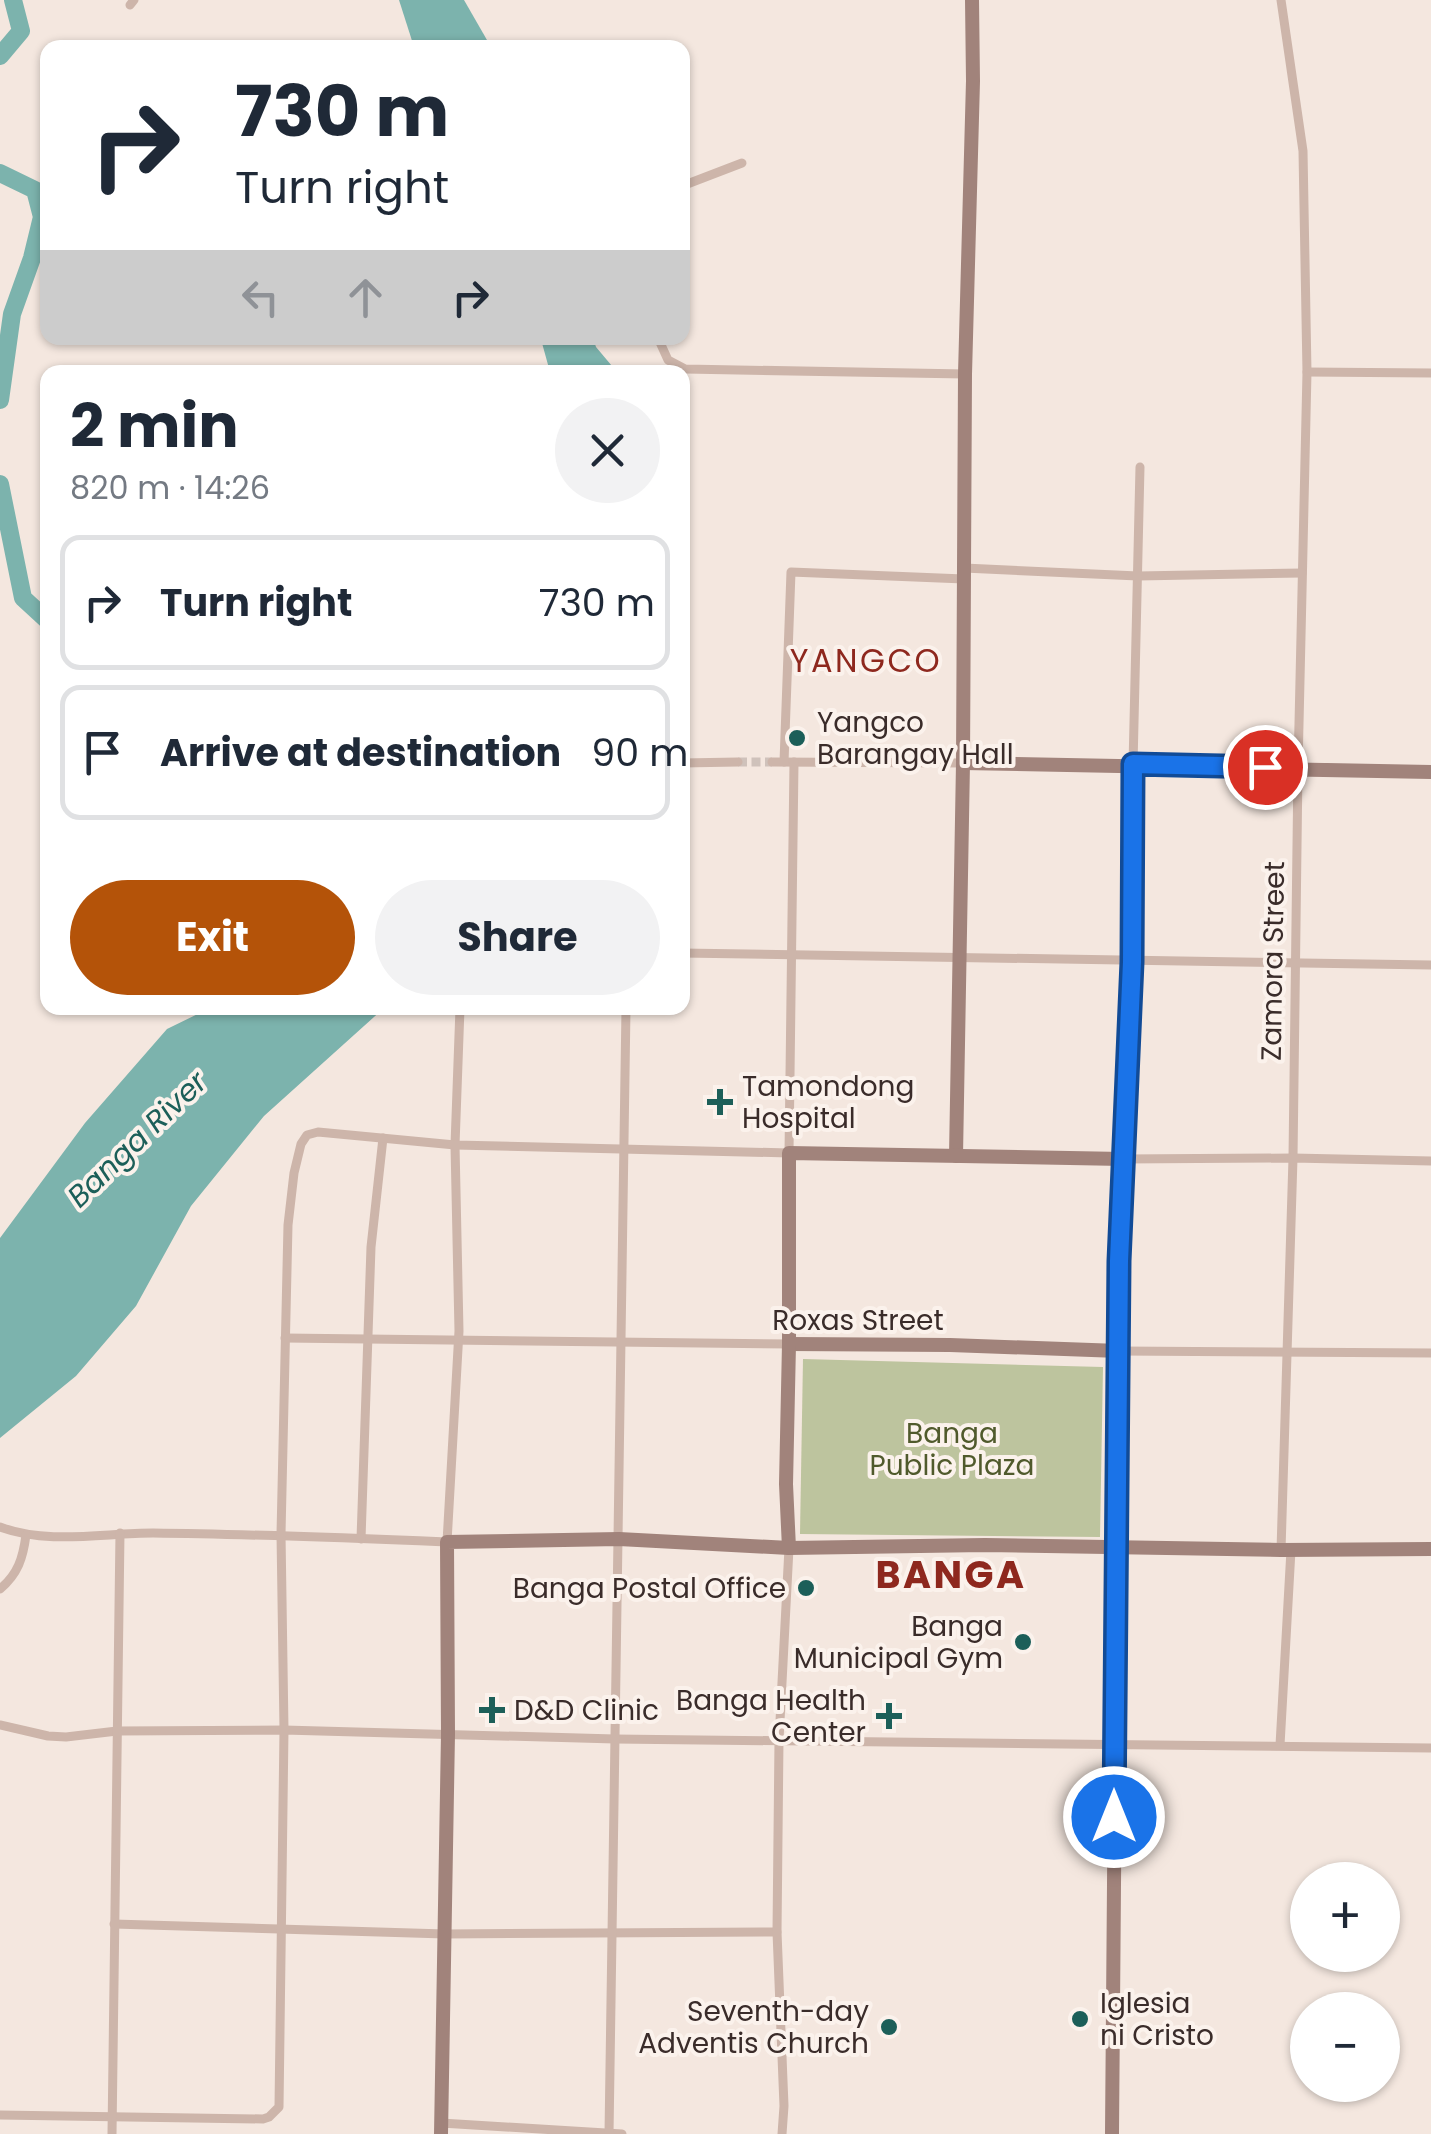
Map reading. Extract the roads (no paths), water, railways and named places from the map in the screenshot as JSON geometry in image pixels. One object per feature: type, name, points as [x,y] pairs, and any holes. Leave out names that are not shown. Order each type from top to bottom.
[{"type":"street","points":[[956,1156],[972,0]]},
{"type":"street","name":"Zamora Street","points":[[1280,1746],[1307,372],[1303,151],[1281,0]]},
{"type":"street","points":[[690,183],[742,163]]},
{"type":"street","points":[[661,345],[668,360],[679,365]]},
{"type":"street","points":[[690,368],[966,374]]},
{"type":"street","points":[[1307,372],[1431,373]]},
{"type":"street","points":[[1112,2134],[1119,1261],[1132,962],[1140,466]]},
{"type":"street","points":[[782,2134],[777,1932],[790,1344],[790,572],[1138,576],[1302,572]]},
{"type":"street","points":[[690,763],[738,762]]},
{"type":"street","points":[[772,762],[1133,764],[1431,772]]},
{"type":"street","points":[[690,953],[1431,966]]},
{"type":"street","points":[[460,1015],[455,1145],[459,1326],[447,1542],[441,2129],[622,2134]]},
{"type":"street","points":[[608,2133],[626,1015]]},
{"type":"street","points":[[0,2115],[232,2120],[269,2118],[278,2107],[284,1730],[281,1534],[288,1225],[294,1173],[301,1144],[308,1135],[313,1132],[455,1145],[789,1153],[1431,1161]]},
{"type":"street","points":[[360,1539],[371,1247],[383,1138]]},
{"type":"street","name":"Roxas Street","points":[[285,1338],[1431,1354]]},
{"type":"street","points":[[0,1528],[26,1535],[281,1534],[447,1542],[619,1540],[788,1548],[946,1545],[1431,1549]]},
{"type":"street","points":[[112,2134],[120,1533]]},
{"type":"street","points":[[0,1589],[17,1572],[26,1535]]},
{"type":"street","points":[[0,1725],[66,1737],[118,1731],[284,1730],[932,1744],[1431,1748]]},
{"type":"street","points":[[114,1924],[445,1934],[777,1932]]},
{"type":"street","points":[[222,2134],[232,2120]]},
{"type":"water","points":[[399,0],[464,0],[487,40],[412,40]]},
{"type":"water","points":[[543,345],[595,345],[611,365],[548,365]]},
{"type":"water","name":"Banga River","points":[[196,1015],[376,1015],[264,1116],[191,1206],[136,1306],[76,1376],[0,1438],[0,1238],[85,1123],[167,1029]]},
{"type":"waterway","points":[[0,56],[21,31],[13,0]]},
{"type":"waterway","points":[[0,173],[35,190],[40,209]]},
{"type":"waterway","points":[[0,400],[12,314],[40,225]]},
{"type":"waterway","points":[[0,484],[23,598],[40,614]]},
{"type":"tunnel","points":[[738,762],[772,762]]},
{"type":"place","name":"Yangco Barangay Hall","points":[[797,738]]},
{"type":"place","name":"Tamondong Hospital","points":[[720,1102]]},
{"type":"place","name":"Banga Postal Office","points":[[806,1588]]},
{"type":"place","name":"Banga Municipal Gym","points":[[1023,1642]]},
{"type":"place","name":"D&D Clinic","points":[[492,1710]]},
{"type":"place","name":"Banga Health Center","points":[[889,1716]]},
{"type":"place","name":"Iglesia ni Cristo","points":[[1080,2019]]},
{"type":"place","name":"Seventh-day Adventis Church","points":[[889,2027]]},
{"type":"district","name":"YANGCO","points":[[866,660]]},
{"type":"district","name":"BANGA","points":[[951,1574]]},
{"type":"park label","name":"Banga Public Plaza","points":[[952,1449]]}]
